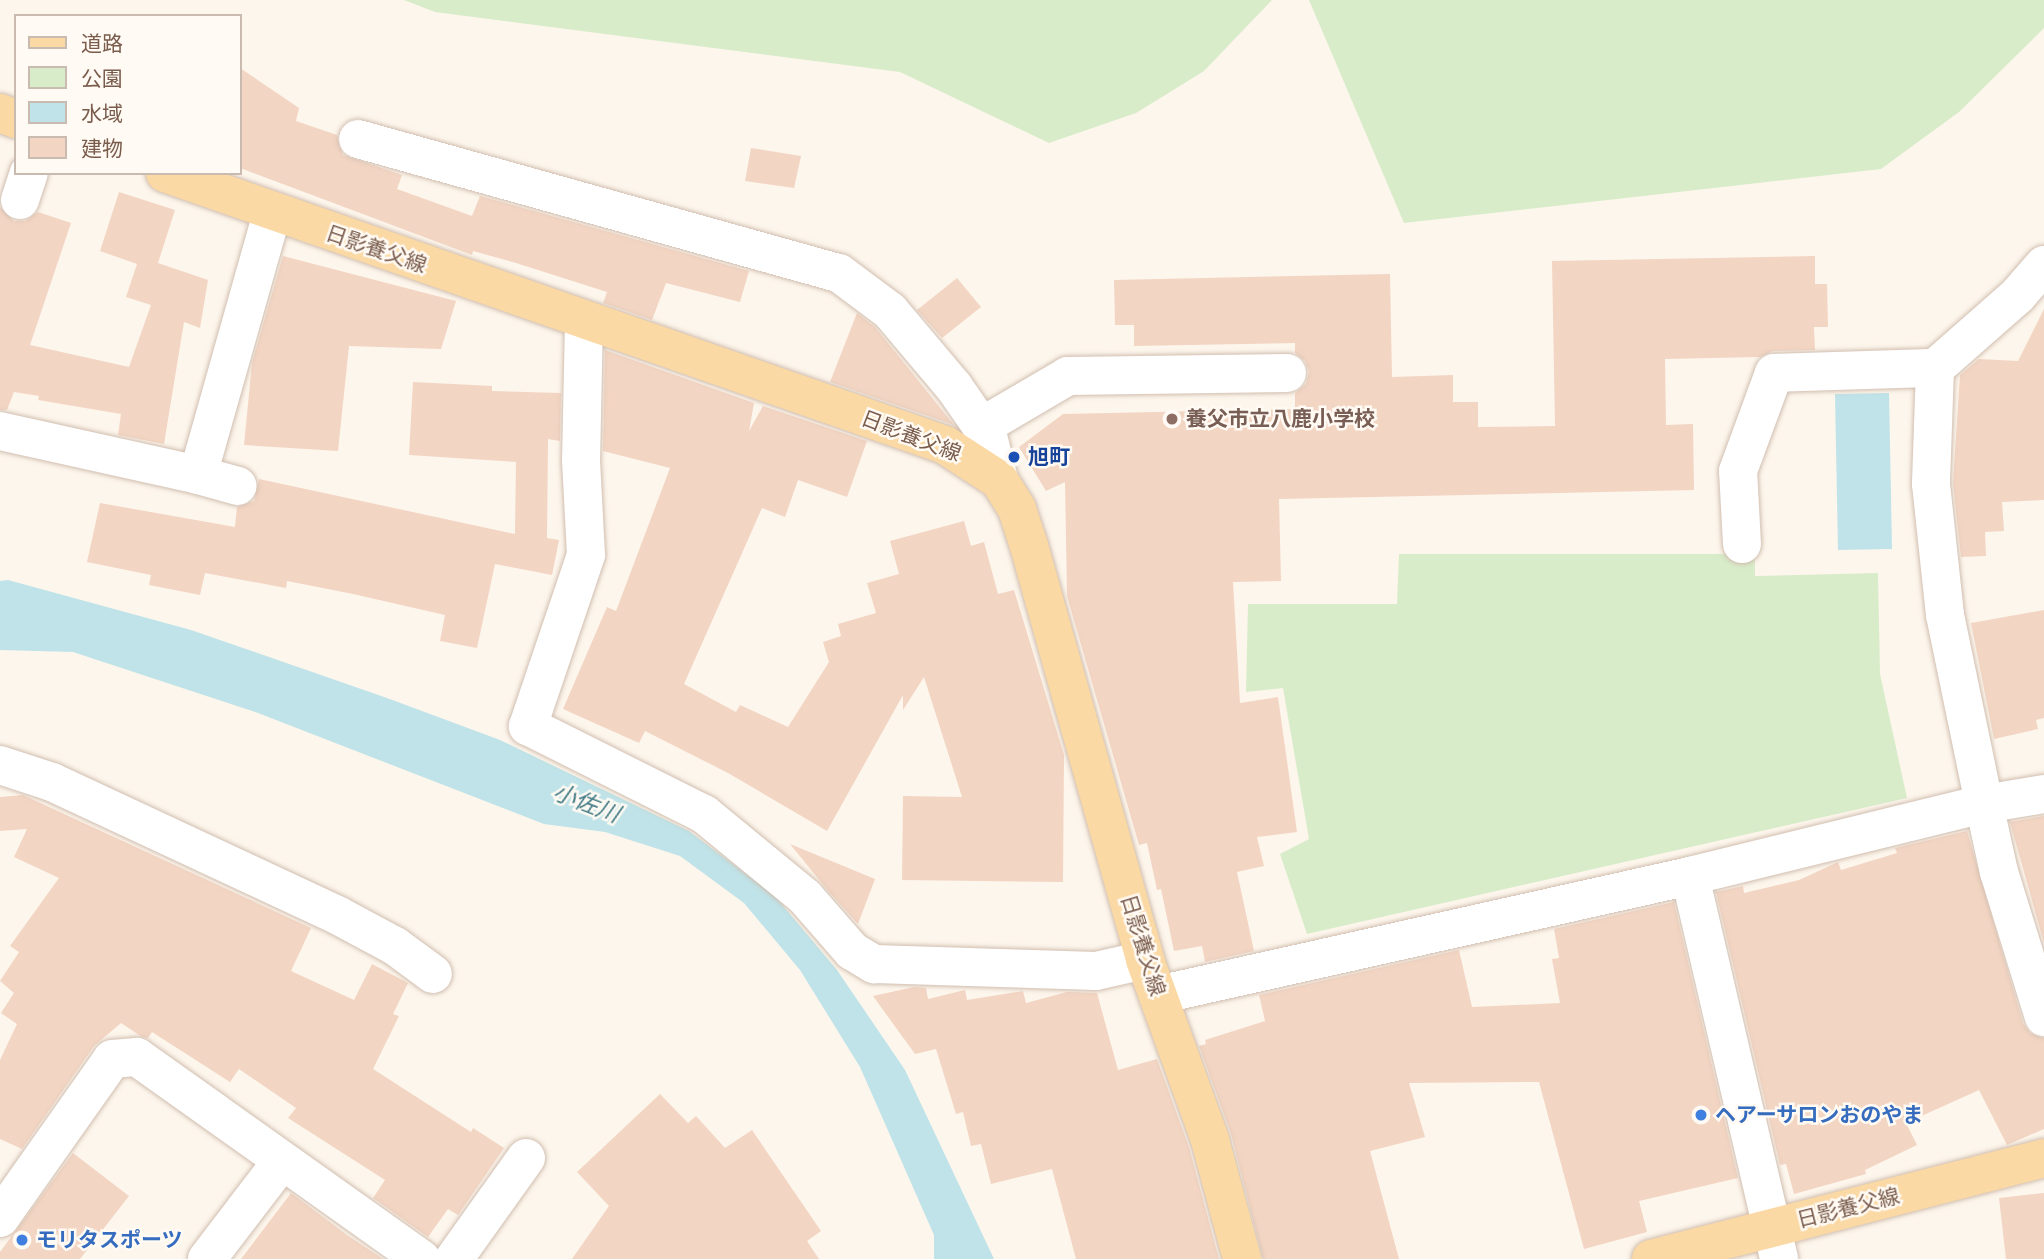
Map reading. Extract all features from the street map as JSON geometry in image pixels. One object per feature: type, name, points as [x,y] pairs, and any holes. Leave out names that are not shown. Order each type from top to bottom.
[{"type":"main road","name":"日影養父線","points":[[170,175],[272,214],[945,445],[999,480],[1017,509],[1029,546],[1151,977],[1210,1140],[1242,1259]]},
{"type":"main road","name":"日影養父線","points":[[1651,1259],[1777,1243],[2044,1158]]},
{"type":"street","points":[[358,139],[839,273],[890,311],[982,427],[999,480]]},
{"type":"street","points":[[198,475],[272,214]]},
{"type":"street","points":[[1742,544],[1738,471],[1774,373],[1935,368],[2017,296],[2044,265]]},
{"type":"street","points":[[584,320],[582,460],[586,555],[528,726],[704,814],[805,897],[852,951],[874,964],[1096,971],[1151,977],[1690,876],[1983,804],[2044,794]]},
{"type":"street","points":[[1935,368],[1931,484],[1945,615],[1999,872],[2044,1017]]},
{"type":"street","points":[[982,427],[1068,376],[1287,373]]},
{"type":"street","points":[[0,431],[238,486]]},
{"type":"street","points":[[0,765],[52,782],[339,916],[395,946],[433,974]]},
{"type":"street","points":[[1690,876],[1777,1243]]},
{"type":"street","points":[[0,1218],[112,1059],[137,1057],[421,1259]]},
{"type":"street","points":[[454,1259],[526,1158]]},
{"type":"street","points":[[207,1259],[282,1161]]},
{"type":"green space","points":[[404,0],[1272,0],[1204,71],[1136,113],[1049,143],[900,72],[435,12]]},
{"type":"green space","points":[[1309,0],[2044,0],[2044,28],[1959,112],[1881,169],[1404,223]]},
{"type":"green space","points":[[1399,554],[1755,554],[1755,576],[1878,573],[1880,674],[1907,798],[1307,934],[1280,854],[1309,839],[1283,688],[1246,692],[1248,604],[1397,604]]},
{"type":"water","points":[[1889,393],[1892,549],[1838,550],[1835,394]]},
{"type":"water","name":"小佐川","points":[[8,580],[191,630],[387,698],[500,740],[689,831],[774,895],[837,970],[905,1070],[994,1259],[934,1259],[934,1235],[860,1067],[800,970],[744,903],[680,856],[605,832],[544,824],[258,713],[73,652],[0,650],[0,581]]},
{"type":"building","points":[[242,69],[299,108],[296,121],[337,135],[343,155],[402,175],[397,189],[472,216],[480,196],[749,271],[740,302],[666,283],[652,320],[603,303],[607,292],[473,251],[472,255],[242,169]]},
{"type":"building","points":[[751,148],[801,156],[794,188],[745,181]]},
{"type":"building","points":[[119,192],[175,210],[158,263],[208,280],[200,328],[184,322],[164,444],[118,435],[121,414],[38,400],[39,396],[14,392],[7,410],[0,410],[0,207],[14,221],[25,221],[38,212],[71,223],[30,345],[129,367],[151,305],[126,297],[137,264],[100,251]]},
{"type":"building","points":[[283,256],[456,301],[441,349],[349,346],[338,451],[244,445],[252,363]]},
{"type":"building","name":"養父市立八鹿小学校","points":[[1815,256],[1815,284],[1827,284],[1828,327],[1814,327],[1815,350],[1773,351],[1760,357],[1665,359],[1666,425],[1693,424],[1694,490],[1279,499],[1281,581],[1233,582],[1240,703],[1278,697],[1297,832],[1257,837],[1264,866],[1237,872],[1254,951],[1205,962],[1202,946],[1174,951],[1161,889],[1157,890],[1147,843],[1139,845],[1067,596],[1065,482],[1046,491],[1019,447],[1063,414],[1295,409],[1295,393],[1306,384],[1309,372],[1305,361],[1295,353],[1295,343],[1134,346],[1134,325],[1115,325],[1114,280],[1390,274],[1392,377],[1453,375],[1453,402],[1478,402],[1478,427],[1555,426],[1552,261]]},
{"type":"building","points":[[957,278],[981,307],[942,338],[917,310]]},
{"type":"building","points":[[2044,309],[2044,500],[2002,502],[2004,531],[1985,532],[1986,556],[1961,557],[1953,483],[1960,375],[1979,359],[2018,361]]},
{"type":"building","points":[[857,313],[875,327],[954,425],[830,382]]},
{"type":"building","points":[[605,350],[754,403],[749,431],[763,406],[867,441],[847,497],[798,480],[785,517],[762,508],[684,684],[736,712],[740,705],[788,727],[829,662],[823,642],[841,636],[838,624],[876,613],[867,583],[899,574],[890,541],[964,521],[971,546],[984,542],[998,594],[1014,590],[1064,755],[1063,882],[902,880],[903,796],[962,797],[924,677],[903,710],[903,695],[827,831],[728,773],[645,731],[639,743],[563,709],[607,607],[616,611],[670,468],[603,451]]},
{"type":"building","points":[[413,382],[492,386],[492,391],[561,393],[560,441],[548,439],[547,538],[559,540],[552,575],[495,564],[477,648],[440,641],[445,615],[353,594],[287,581],[286,588],[205,573],[200,595],[149,585],[151,575],[87,562],[100,503],[235,527],[237,507],[254,501],[259,479],[515,534],[516,462],[409,455]]},
{"type":"building","points":[[2044,610],[2044,718],[2036,720],[2038,729],[1994,739],[1971,623]]},
{"type":"building","points":[[23,795],[311,928],[291,971],[354,1000],[372,964],[408,983],[393,1014],[399,1016],[373,1069],[471,1132],[473,1128],[504,1148],[458,1215],[448,1209],[428,1237],[373,1198],[385,1180],[288,1118],[296,1108],[239,1069],[230,1082],[152,1032],[148,1038],[142,1037],[121,1023],[94,1046],[22,1149],[0,1139],[0,1060],[17,1024],[1,1013],[14,993],[0,981],[19,952],[10,946],[59,878],[14,857],[27,829],[0,831],[0,797]]},
{"type":"building","points":[[2044,816],[2044,943],[2010,822]]},
{"type":"building","points":[[1967,831],[2023,1023],[2030,1033],[2044,1038],[2044,1129],[2007,1145],[1979,1090],[1906,1123],[1917,1145],[1865,1170],[1866,1174],[1794,1194],[1786,1164],[1780,1165],[1716,892],[1743,886],[1744,893],[1799,880],[1838,862],[1841,870],[1897,853],[1895,848]]},
{"type":"building","points":[[790,844],[875,879],[858,924],[829,892]]},
{"type":"building","points":[[1674,902],[1738,1178],[1639,1201],[1647,1232],[1584,1249],[1539,1082],[1409,1083],[1425,1137],[1370,1151],[1399,1259],[1263,1259],[1231,1134],[1199,1046],[1206,1044],[1205,1040],[1265,1021],[1259,995],[1459,950],[1472,1007],[1560,1003],[1552,959],[1559,958],[1554,929]]},
{"type":"building","points":[[914,987],[926,988],[928,999],[965,990],[967,1000],[1023,991],[1026,1003],[1067,992],[1097,993],[1118,1070],[1157,1059],[1189,1147],[1219,1259],[1076,1259],[1052,1169],[991,1184],[981,1144],[971,1146],[963,1112],[956,1114],[936,1049],[915,1054],[873,996]]},
{"type":"building","points":[[660,1094],[688,1123],[696,1116],[725,1148],[752,1130],[821,1231],[807,1241],[819,1259],[572,1259],[609,1206],[577,1172]]},
{"type":"building","points":[[73,1153],[129,1196],[80,1259],[0,1259],[0,1252]]},
{"type":"building","points":[[291,1193],[347,1235],[383,1259],[241,1259]]},
{"type":"building","points":[[2044,1193],[2044,1259],[2006,1259],[1999,1198]]},
{"type":"place","name":"養父市立八鹿小学校","points":[[1172,419]]},
{"type":"place","name":"旭町","points":[[1014,457]]},
{"type":"place","name":"ヘアーサロンおのやま","points":[[1701,1115]]},
{"type":"place","name":"モリタスポーツ","points":[[22,1240]]}]
